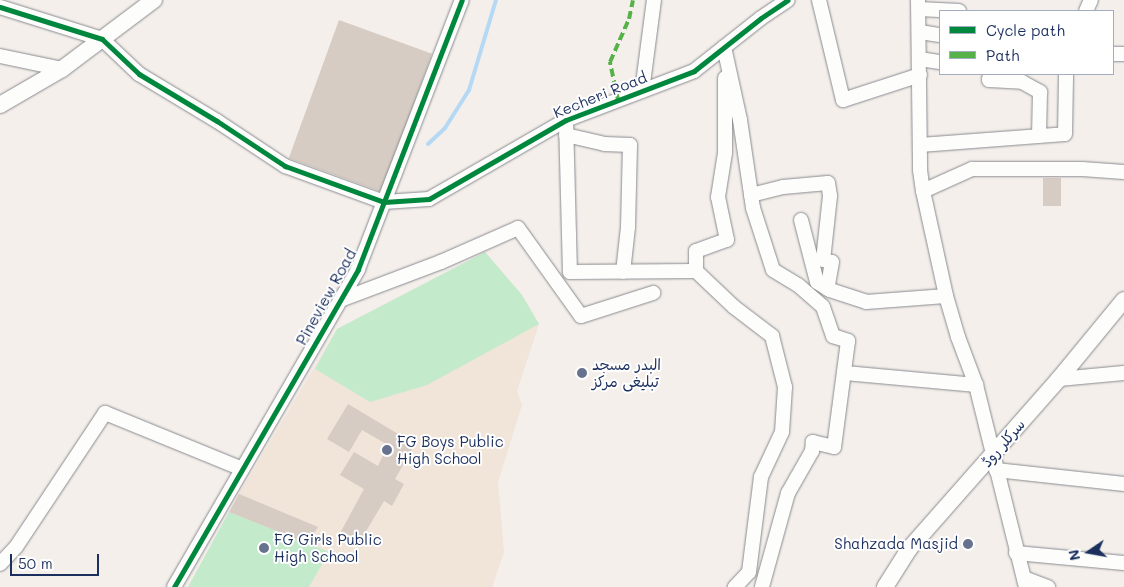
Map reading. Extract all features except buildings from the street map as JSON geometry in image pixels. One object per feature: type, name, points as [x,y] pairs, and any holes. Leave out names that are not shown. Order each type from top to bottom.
[{"type":"main road","points":[[0,105],[62,69],[154,0]]},
{"type":"main road","name":"سرکلر روڈ","points":[[886,587],[909,548],[994,462],[1124,300]]},
{"type":"street","name":"Pineview Road","points":[[174,587],[343,299],[368,247],[462,0]]},
{"type":"street","points":[[642,91],[654,0]]},
{"type":"street","name":"Kecheri Road","points":[[384,202],[429,199],[566,120],[694,71],[788,0]]},
{"type":"street","points":[[819,0],[843,100],[920,75]]},
{"type":"street","points":[[953,10],[919,5],[920,145],[923,191],[946,296],[958,337],[976,385],[1016,553],[1025,583],[1048,587]]},
{"type":"street","points":[[0,7],[102,39],[139,74],[217,121],[286,166],[384,202]]},
{"type":"street","points":[[920,32],[939,35]]},
{"type":"street","points":[[724,48],[740,120],[751,195],[773,270],[798,285],[823,307],[833,336],[848,341],[834,447],[813,442],[812,451],[788,493],[762,587]]},
{"type":"street","points":[[696,271],[696,251],[727,240],[718,197],[725,153],[724,48]]},
{"type":"street","points":[[0,56],[62,69]]},
{"type":"street","points":[[920,59],[939,62]]},
{"type":"street","points":[[990,75],[989,80],[1022,82],[1040,92],[1039,136]]},
{"type":"street","points":[[920,145],[1065,134],[1066,75]]},
{"type":"street","points":[[566,120],[570,272],[696,271],[734,307],[772,336],[785,387],[782,432],[761,477],[749,572],[735,587]]},
{"type":"street","points":[[566,135],[604,144],[630,145],[628,218],[623,272]]},
{"type":"street","points":[[923,191],[972,169],[1082,169],[1124,172]]},
{"type":"street","points":[[751,195],[783,187],[828,183],[830,196],[823,260],[832,262],[828,289]]},
{"type":"street","points":[[801,220],[817,282],[828,289],[866,302],[946,296]]},
{"type":"street","points":[[343,299],[441,262],[518,228],[581,316],[653,293]]},
{"type":"street","points":[[845,373],[976,385]]},
{"type":"street","points":[[1059,380],[1124,373]]},
{"type":"street","points":[[0,564],[16,548],[105,413],[242,469]]},
{"type":"street","points":[[994,462],[1124,484]]},
{"type":"street","points":[[1016,553],[1124,563]]},
{"type":"shaded area","name":"FG Boys Public High School","points":[[485,252],[522,295],[539,324],[517,391],[522,405],[498,482],[504,552],[492,587],[188,587],[239,494],[337,329]]},
{"type":"green space","points":[[485,252],[522,295],[539,324],[427,385],[370,402],[315,369],[337,329]]},
{"type":"green space","name":"FG Girls Public High School","points":[[229,512],[329,552],[309,587],[188,587]]},
{"type":"waterway","points":[[428,144],[445,128],[469,90],[496,0]]},
{"type":"marked path","points":[[618,100],[610,62],[629,19],[633,0]]},
{"type":"cycle path","points":[[174,587],[358,269],[462,0]]},
{"type":"cycle path","points":[[0,7],[102,39],[139,74],[217,121],[285,166],[384,202],[429,199],[566,120],[694,71],[761,18],[788,0]]},
{"type":"place","name":"البدر مسجد تبلیغی مرکز","points":[[582,373]]},
{"type":"place","name":"FG Boys Public High School","points":[[387,450]]},
{"type":"place","name":"Shahzada Masjid","points":[[968,544]]},
{"type":"place","name":"FG Girls Public High School","points":[[264,548]]}]
